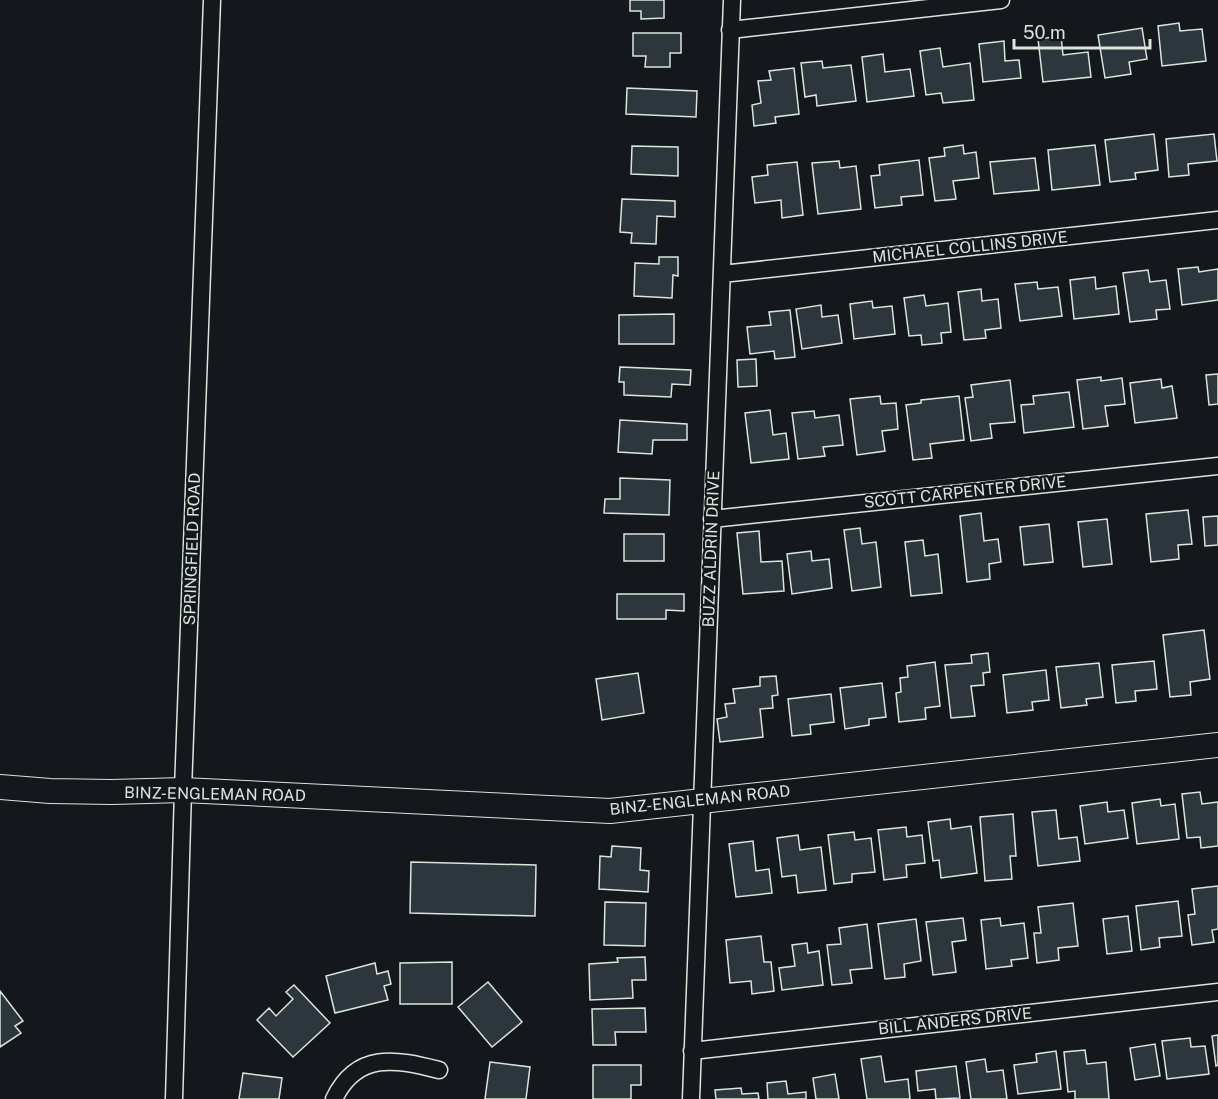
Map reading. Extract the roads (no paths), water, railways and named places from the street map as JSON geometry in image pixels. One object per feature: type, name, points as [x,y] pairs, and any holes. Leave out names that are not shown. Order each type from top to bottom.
[{"type":"street","name":"SPRINGFIELD ROAD","points":[[174,1099],[212,0]]},
{"type":"street","name":"BUZZ ALDRIN DRIVE","points":[[691,1099],[732,0]]},
{"type":"street","points":[[730,30],[1001,0]]},
{"type":"street","name":"MICHAEL COLLINS DRIVE","points":[[722,274],[1218,220]]},
{"type":"street","name":"SCOTT CARPENTER DRIVE","points":[[712,519],[1218,466]]},
{"type":"street","name":"BINZ-ENGLEMAN ROAD","points":[[0,787],[50,791],[183,790],[610,811],[1218,745]]},
{"type":"street","name":"BILL ANDERS DRIVE","points":[[692,1051],[1218,992]]},
{"type":"street","points":[[334,1099],[348,1078],[370,1064],[395,1060],[440,1070]]}]
